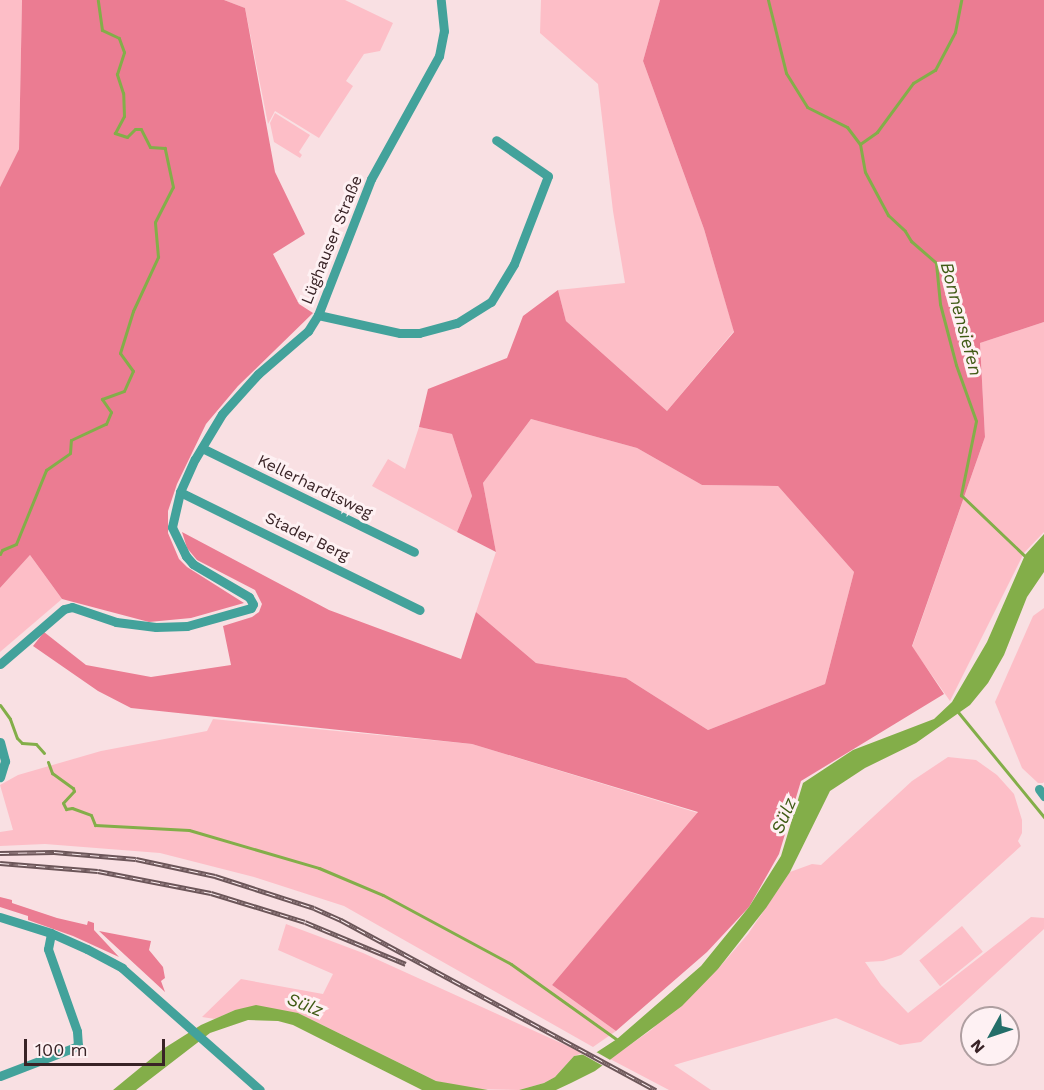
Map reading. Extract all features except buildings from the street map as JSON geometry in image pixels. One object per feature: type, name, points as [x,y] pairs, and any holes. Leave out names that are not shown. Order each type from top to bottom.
[{"type":"street","name":"Lüghauser Straße","points":[[0,664],[64,609],[72,608],[116,622],[156,627],[187,626],[251,608],[253,604],[249,597],[200,568],[186,556],[172,526],[180,492],[215,424],[258,374],[308,330],[318,315],[372,179],[439,56],[444,31],[441,0]]},
{"type":"street","points":[[318,315],[400,333],[419,333],[457,323],[490,303],[514,264],[548,176],[496,140]]},
{"type":"street","name":"Kellerhardtsweg","points":[[202,448],[414,552]]},
{"type":"street","name":"Stader Berg","points":[[180,492],[420,610]]},
{"type":"street","points":[[0,742],[5,761],[0,777]]},
{"type":"street","points":[[0,917],[51,933],[122,968],[260,1090]]},
{"type":"street","points":[[0,1076],[78,1046],[77,1031],[48,949],[51,933]]},
{"type":"shaded area","points":[[0,0],[22,0],[19,149],[0,187]]},
{"type":"shaded area","points":[[22,0],[224,0],[245,8],[275,172],[305,234],[273,254],[299,304],[313,313],[238,386],[206,424],[177,484],[168,511],[168,533],[179,559],[187,567],[244,603],[191,618],[149,622],[62,599],[30,555],[0,588],[0,187],[19,149]]},
{"type":"shaded area","points":[[224,0],[345,0],[393,23],[380,51],[364,54],[346,81],[353,86],[319,138],[275,111],[268,124],[245,8]]},
{"type":"shaded area","points":[[541,0],[660,0],[643,61],[704,229],[734,331],[667,411],[566,321],[558,290],[625,283],[613,211],[598,84],[540,33]]},
{"type":"shaded area","points":[[660,0],[1044,0],[1044,322],[980,343],[985,437],[912,646],[944,694],[801,781],[779,854],[749,907],[707,952],[616,1031],[552,985],[698,812],[472,744],[131,708],[98,691],[33,646],[44,632],[86,665],[151,677],[231,665],[223,626],[252,617],[259,612],[262,604],[255,590],[197,560],[187,548],[182,532],[329,610],[461,659],[476,612],[536,663],[626,678],[708,730],[825,684],[854,572],[778,486],[702,485],[637,448],[531,419],[483,483],[496,552],[457,532],[472,496],[452,434],[419,427],[428,389],[507,358],[523,316],[558,290],[566,321],[667,411],[734,332],[704,229],[643,61]]},
{"type":"shaded area","points":[[275,113],[310,135],[299,152],[302,155],[300,158],[274,142],[270,123]]},
{"type":"shaded area","points":[[1044,322],[1044,532],[1024,553],[950,701],[912,647],[985,437],[980,343]]},
{"type":"shaded area","points":[[531,419],[637,448],[702,485],[778,486],[854,572],[825,684],[708,730],[626,678],[536,663],[476,612],[496,552],[483,483]]},
{"type":"shaded area","points":[[419,427],[452,434],[472,496],[457,532],[372,486],[388,459],[405,469]]},
{"type":"shaded area","points":[[1044,534],[1044,572],[1027,597],[1004,655],[988,683],[970,705],[916,743],[865,768],[830,791],[790,872],[766,908],[718,969],[682,1006],[595,1071],[556,1090],[519,1090],[544,1083],[555,1077],[574,1056],[597,1052],[617,1039],[701,966],[749,907],[781,856],[803,783],[853,750],[934,719],[952,702],[987,642],[1025,555]]},
{"type":"shaded area","points":[[30,555],[62,599],[0,652],[0,588]]},
{"type":"shaded area","points":[[1044,608],[1044,782],[1038,783],[1022,768],[995,702],[1033,616]]},
{"type":"shaded area","points":[[213,719],[472,744],[698,813],[552,985],[616,1031],[593,1047],[344,906],[254,877],[160,853],[45,844],[0,846],[0,832],[13,830],[0,785],[18,775],[101,751],[207,731]]},
{"type":"shaded area","points":[[948,757],[976,760],[997,775],[1014,794],[1022,820],[1022,833],[1018,841],[1021,846],[901,955],[883,961],[865,962],[881,985],[908,1013],[1031,917],[1044,918],[1044,929],[921,1042],[900,1045],[836,1018],[674,1065],[711,1090],[669,1090],[610,1059],[651,1030],[718,969],[748,934],[790,872],[812,864],[821,865],[912,781]]},
{"type":"shaded area","points":[[0,897],[57,918],[87,925],[88,921],[94,923],[94,930],[119,957],[73,936],[28,920],[28,916],[0,907]]},
{"type":"shaded area","points":[[286,924],[363,953],[583,1053],[574,1056],[555,1077],[544,1083],[519,1090],[471,1089],[436,1081],[298,1013],[235,1010],[215,1019],[202,1017],[241,979],[323,994],[333,974],[278,950]]},
{"type":"shaded area","points":[[962,926],[983,952],[940,986],[919,961]]},
{"type":"shaded area","points":[[99,931],[151,941],[149,950],[163,967],[165,978],[161,981],[165,992]]},
{"type":"shaded area","points":[[256,1005],[298,1013],[436,1081],[488,1090],[422,1090],[293,1025],[278,1021],[248,1020],[210,1033],[136,1090],[113,1090],[163,1049],[201,1025],[235,1010]]},
{"type":"pier","points":[[591,1049],[612,1061],[605,1067],[580,1053]]},
{"type":"waterway","points":[[0,554],[2,550],[16,544],[46,470],[70,453],[71,440],[106,424],[111,412],[102,399],[124,391],[133,371],[120,353],[133,311],[158,257],[155,222],[173,187],[165,148],[150,147],[141,129],[135,129],[127,137],[115,133],[124,116],[123,93],[117,74],[124,52],[119,38],[102,30],[98,0]]},
{"type":"waterway","name":"Bonnensiefen","points":[[768,0],[786,73],[807,107],[847,127],[860,144],[865,172],[888,215],[905,231],[911,241],[936,263],[940,304],[956,365],[976,421],[961,495],[1027,558]]},
{"type":"waterway","points":[[860,144],[877,132],[913,83],[935,70],[955,32],[961,0]]},
{"type":"waterway","points":[[0,705],[10,719],[17,738],[22,743],[36,744],[44,753]]},
{"type":"waterway","points":[[958,712],[1044,817]]},
{"type":"waterway","points":[[48,762],[52,773],[73,788],[74,791],[63,803],[66,809],[72,808],[91,815],[95,825],[189,830],[319,868],[383,895],[511,964],[619,1041]]},
{"type":"railway","points":[[0,853],[54,852],[136,859],[215,876],[314,908],[341,920],[656,1090]]},
{"type":"railway","points":[[0,863],[98,871],[211,893],[305,922],[406,964]]},
{"type":"water label","name":"Sülz","points":[[784,816]]},
{"type":"water label","name":"Sülz","points":[[305,1005]]}]
